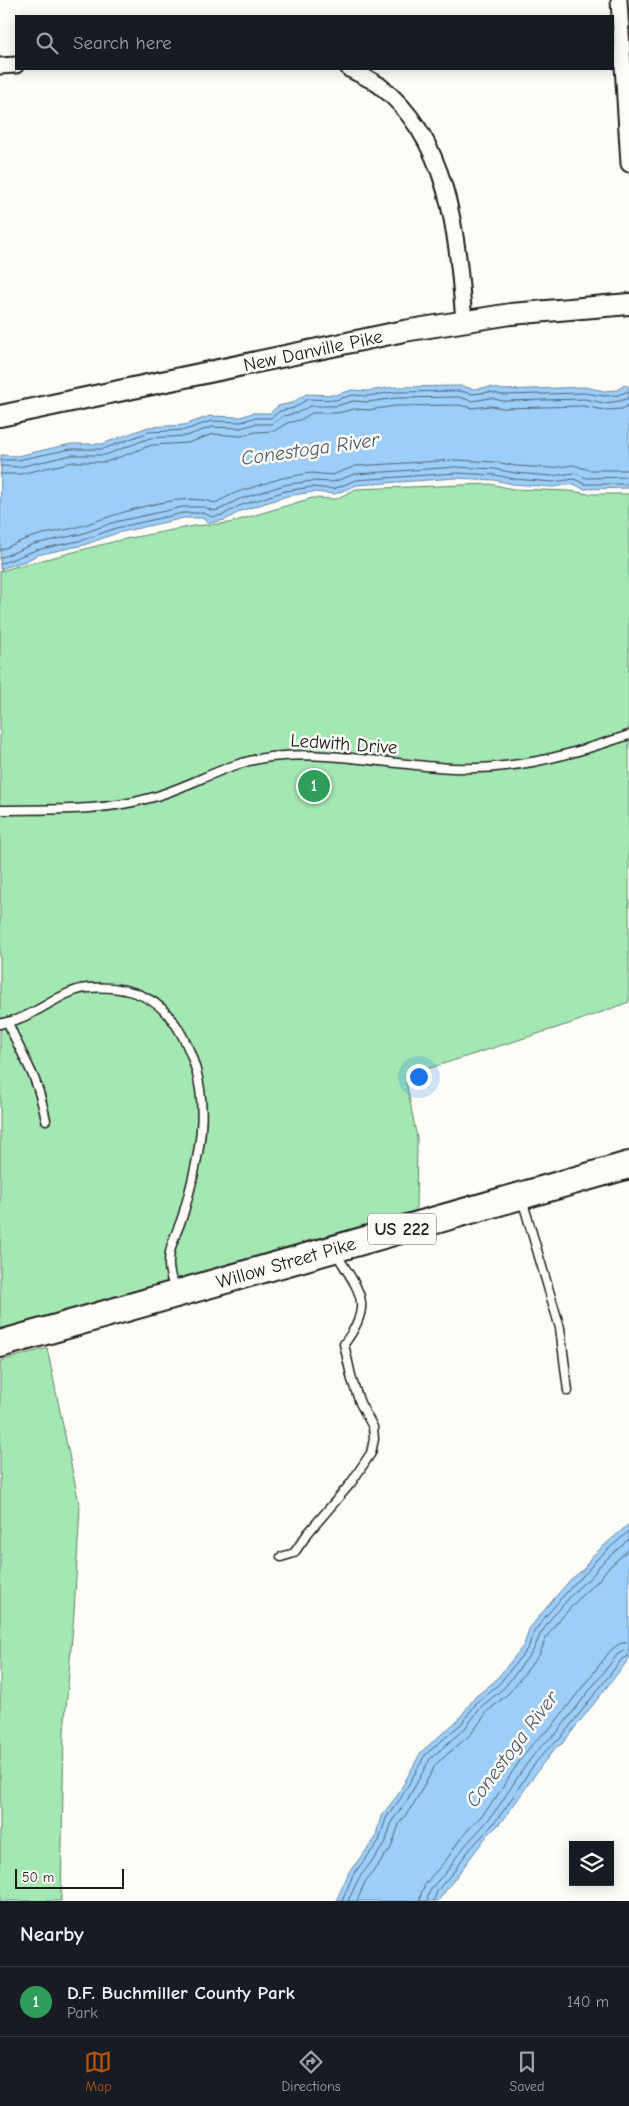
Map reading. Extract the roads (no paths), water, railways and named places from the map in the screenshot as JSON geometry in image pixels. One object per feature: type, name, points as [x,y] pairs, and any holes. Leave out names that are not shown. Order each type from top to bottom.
[{"type":"highway","name":"Willow Street Pike","points":[[0,1344],[629,1165]]},
{"type":"main road","name":"New Danville Pike","points":[[0,416],[404,331],[520,313],[629,304]]},
{"type":"street","points":[[619,0],[629,164]]},
{"type":"street","points":[[0,66],[15,65]]},
{"type":"street","points":[[351,70],[378,84],[403,107],[422,135],[438,166],[450,202],[459,265],[464,321]]},
{"type":"lane","name":"Ledwith Drive","points":[[0,810],[92,808],[141,800],[180,789],[236,765],[268,757],[288,755],[326,756],[438,768],[502,766],[540,762],[575,754],[629,735]]},
{"type":"lane","points":[[46,1120],[41,1096],[34,1078],[4,1023],[19,1019],[84,988],[113,986],[138,993],[159,1006],[172,1020],[183,1037],[195,1065],[201,1094],[203,1121],[197,1160],[182,1217],[172,1244],[169,1266],[176,1294]]},
{"type":"lane","points":[[521,1195],[560,1328],[568,1391]]},
{"type":"lane","points":[[281,1557],[294,1552],[351,1483],[371,1453],[374,1439],[373,1427],[360,1403],[352,1380],[344,1344],[356,1329],[363,1308],[360,1294],[334,1250]]},
{"type":"water","name":"Conestoga River","points":[[625,385],[629,387],[629,488],[583,489],[574,484],[553,487],[513,484],[494,480],[456,478],[357,485],[335,494],[313,492],[287,496],[241,511],[225,520],[209,523],[202,518],[184,518],[117,533],[84,545],[37,555],[26,561],[0,569],[1,455],[17,456],[71,444],[102,444],[148,427],[184,425],[210,416],[241,417],[252,413],[270,413],[278,406],[292,403],[306,394],[335,395],[352,390],[367,391],[395,387],[461,386],[474,389],[490,387],[504,390],[585,387],[604,391],[617,390]]},
{"type":"water","name":"Conestoga River","points":[[629,1524],[629,1659],[562,1744],[556,1747],[541,1766],[504,1819],[486,1837],[438,1901],[336,1901],[349,1872],[375,1839],[381,1816],[397,1796],[421,1752],[458,1720],[475,1697],[495,1681],[524,1645],[529,1629],[570,1580],[584,1569],[591,1557]]},
{"type":"place","name":"D.F. Buchmiller County Park","points":[[314,786]]}]
